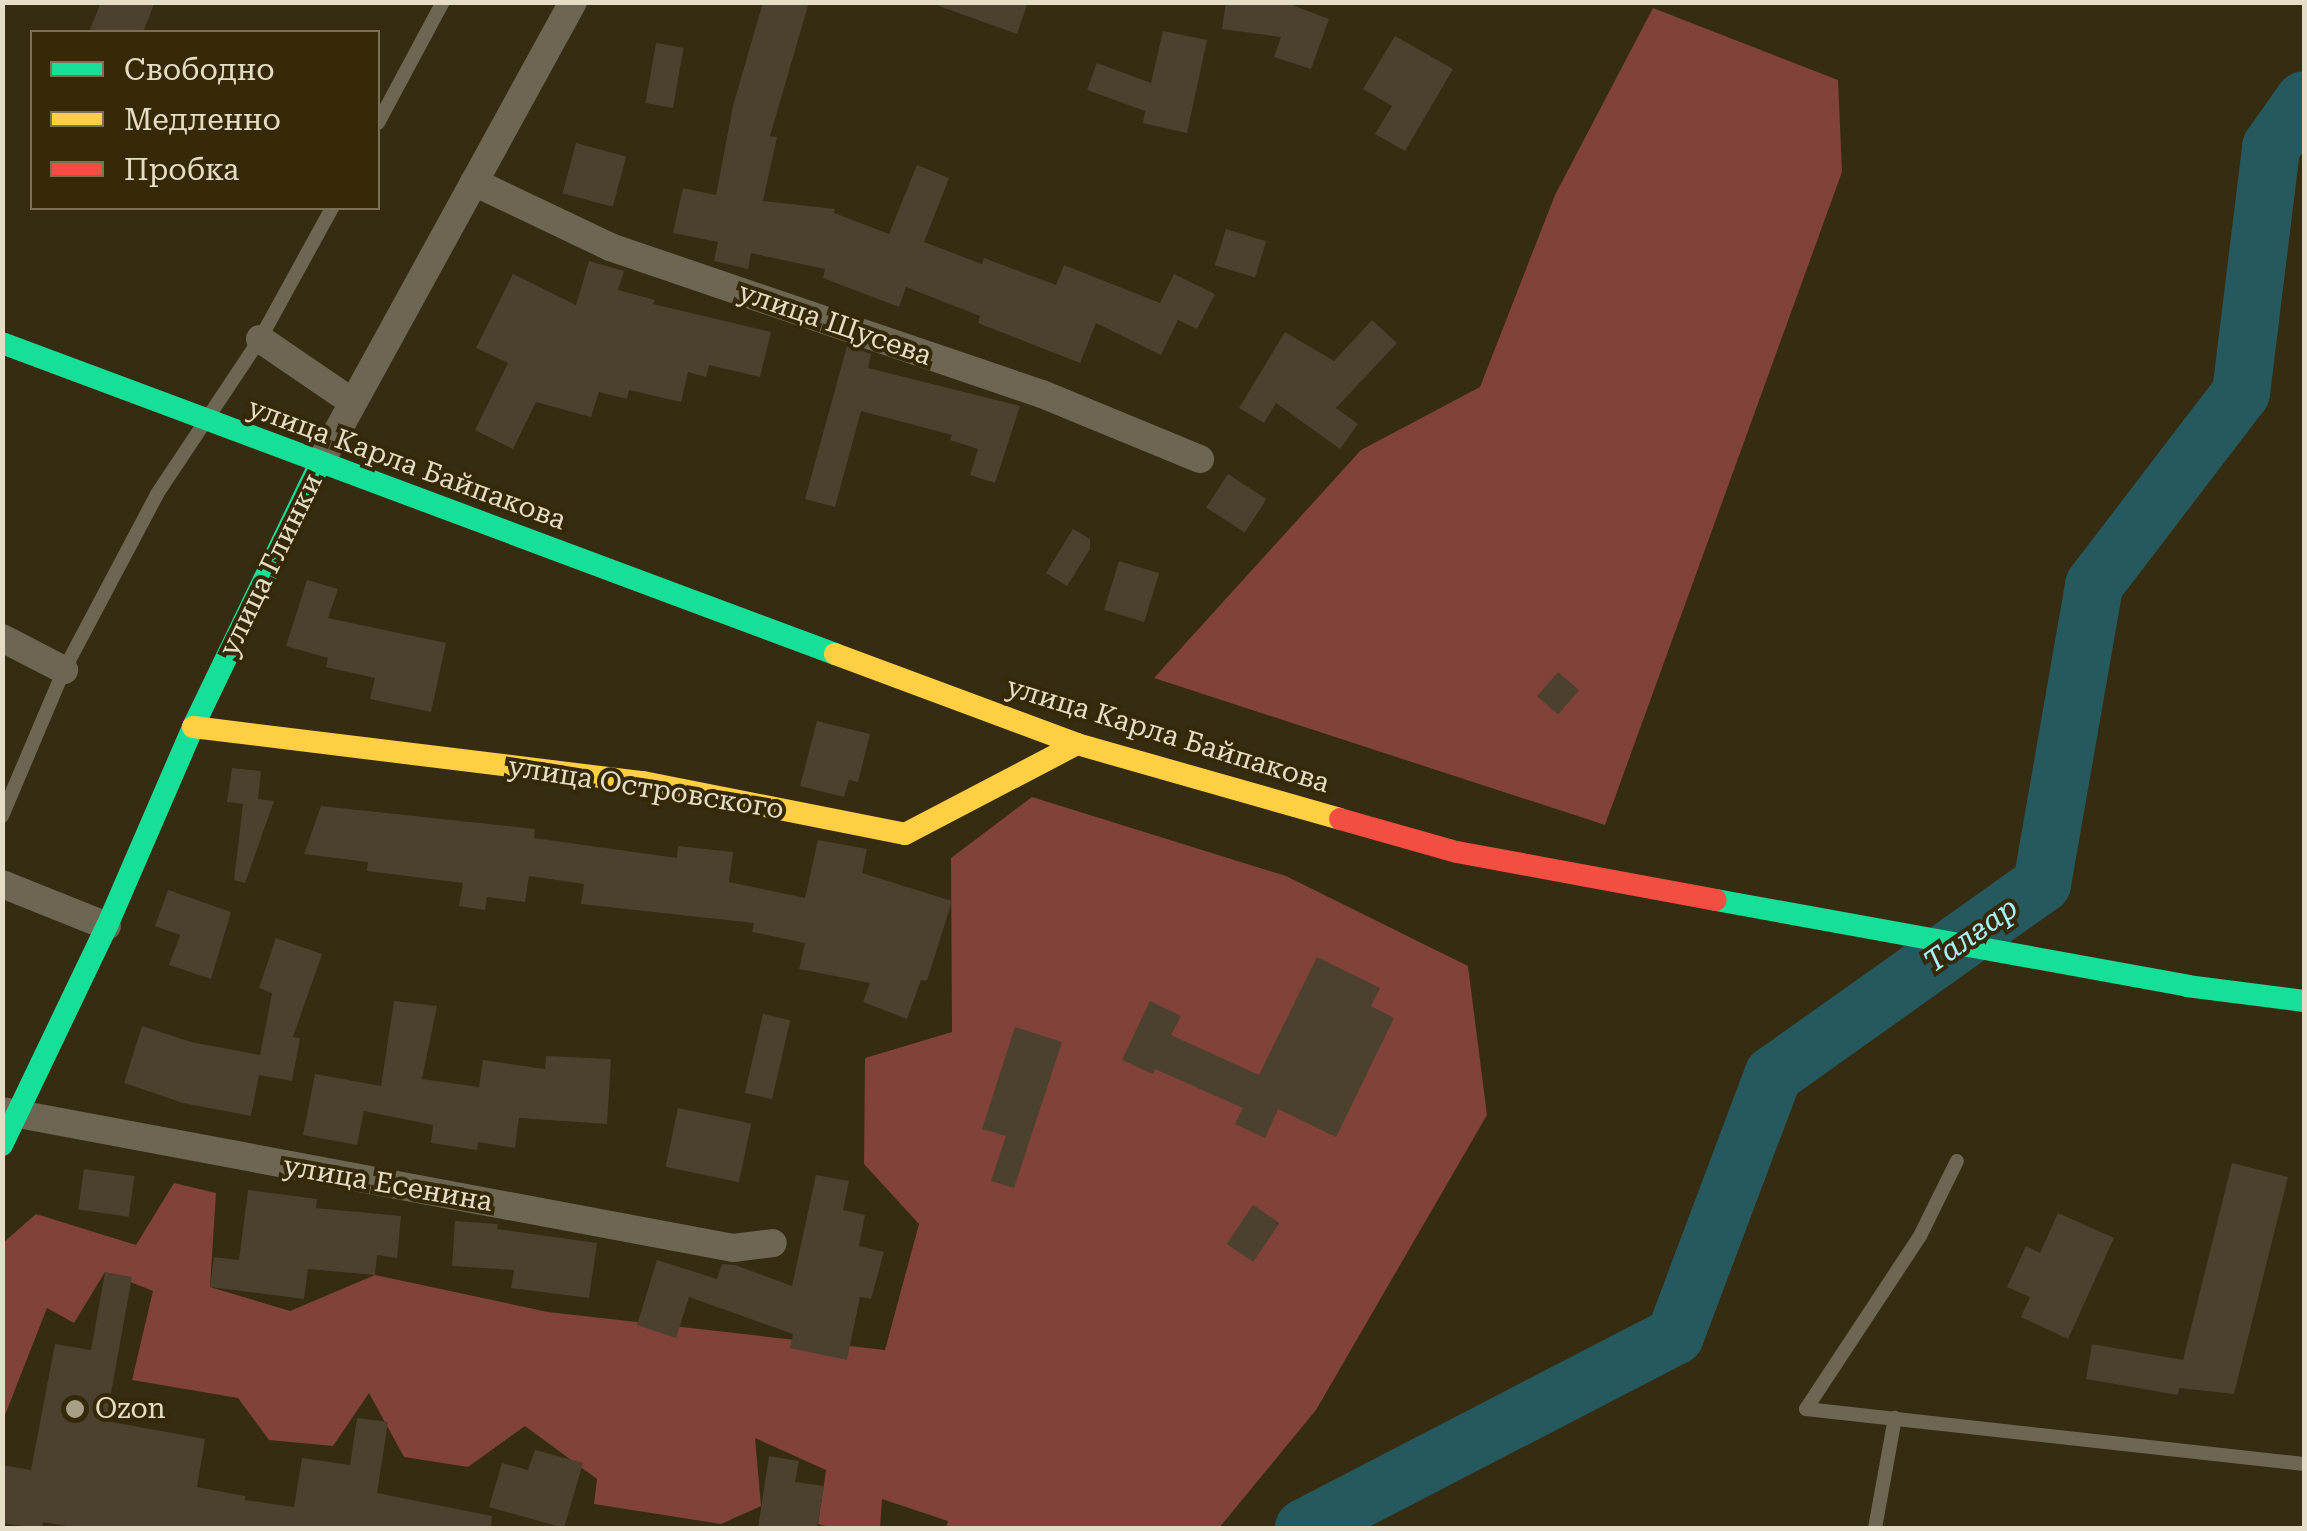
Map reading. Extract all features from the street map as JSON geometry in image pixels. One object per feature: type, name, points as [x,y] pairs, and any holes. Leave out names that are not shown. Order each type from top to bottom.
[{"type":"main road","name":"улица Карла Байпакова","points":[[2,343],[1077,744],[1457,852],[2187,986],[2304,1000]]},
{"type":"main road","name":"улица Глинки","points":[[2,1145],[10,1113],[107,926],[193,727],[320,463]]},
{"type":"main road","name":"улица Островского","points":[[193,727],[642,782],[904,834],[1077,744]]},
{"type":"street","name":"улица Глинки","points":[[320,463],[350,400],[573,2]]},
{"type":"street","name":"улица Щусева","points":[[474,182],[610,248],[1042,394],[1200,459]]},
{"type":"street","points":[[260,339],[350,400]]},
{"type":"street","points":[[2,638],[64,670]]},
{"type":"street","points":[[2,884],[107,926]]},
{"type":"street","name":"улица Есенина","points":[[10,1113],[733,1248],[774,1243]]},
{"type":"lane","points":[[380,119],[444,2]]},
{"type":"lane","points":[[2,816],[64,670],[156,494],[260,339],[331,210]]},
{"type":"lane","points":[[1957,1161],[1920,1236],[1806,1409],[2304,1464]]},
{"type":"lane","points":[[1875,1528],[1894,1418]]},
{"type":"shaded area","points":[[1653,8],[1838,80],[1842,172],[1605,825],[1154,678],[1361,450],[1480,387],[1555,195]]},
{"type":"shaded area","points":[[1032,797],[1286,876],[1468,966],[1487,1115],[1316,1410],[1219,1528],[946,1528],[948,1521],[882,1499],[880,1528],[833,1528],[818,1524],[826,1470],[755,1438],[761,1506],[721,1524],[594,1504],[597,1479],[525,1426],[468,1467],[404,1457],[369,1393],[333,1446],[269,1440],[238,1398],[132,1380],[153,1291],[105,1272],[74,1323],[47,1308],[3,1420],[3,1243],[36,1214],[136,1245],[174,1183],[216,1193],[210,1287],[290,1311],[375,1275],[548,1312],[885,1350],[919,1224],[864,1164],[865,1058],[952,1032],[951,858]]},
{"type":"building","points":[[101,2],[155,2],[144,30],[90,30]]},
{"type":"building","points":[[763,2],[809,2],[770,136],[777,137],[763,201],[835,209],[834,213],[889,234],[917,165],[949,178],[924,242],[982,264],[984,258],[1056,285],[1064,265],[1160,303],[1174,274],[1215,294],[1197,329],[1178,320],[1161,355],[1096,323],[1080,363],[978,323],[980,316],[906,287],[899,307],[823,278],[825,269],[751,253],[748,269],[714,261],[718,242],[673,233],[683,188],[716,195],[733,106]]},
{"type":"building","points":[[940,2],[1028,2],[1017,34],[939,6]]},
{"type":"building","points":[[1226,2],[1284,2],[1329,19],[1311,69],[1274,57],[1281,37],[1222,29]]},
{"type":"building","points":[[1163,31],[1207,40],[1187,133],[1143,123],[1145,111],[1087,90],[1097,63],[1151,83]]},
{"type":"building","points":[[1395,36],[1453,69],[1405,151],[1375,134],[1392,106],[1363,89]]},
{"type":"building","points":[[656,43],[684,48],[673,108],[645,103]]},
{"type":"building","points":[[576,143],[626,156],[613,207],[563,193]]},
{"type":"building","points":[[1226,229],[1266,241],[1255,278],[1215,265]]},
{"type":"building","points":[[589,261],[624,271],[618,290],[655,300],[653,304],[771,332],[760,377],[709,365],[706,377],[688,372],[681,402],[629,390],[627,399],[599,392],[591,417],[536,402],[513,449],[475,430],[508,363],[476,348],[513,274],[576,305]]},
{"type":"building","points":[[1372,320],[1397,343],[1336,408],[1358,424],[1340,449],[1276,403],[1264,423],[1239,408],[1285,332],[1334,361]]},
{"type":"building","points":[[847,346],[871,354],[868,368],[1020,406],[995,483],[970,475],[978,449],[950,440],[952,435],[861,411],[835,507],[805,499]]},
{"type":"building","points":[[1228,474],[1267,499],[1245,533],[1206,508]]},
{"type":"building","points":[[1073,529],[1090,539],[1090,549],[1067,586],[1046,573]]},
{"type":"building","points":[[1119,561],[1159,573],[1144,622],[1104,610]]},
{"type":"building","points":[[307,580],[338,589],[328,618],[446,643],[431,712],[370,699],[375,678],[326,667],[328,658],[286,646]]},
{"type":"building","points":[[1558,672],[1579,690],[1558,715],[1537,696]]},
{"type":"building","points":[[817,721],[870,734],[858,782],[849,780],[844,797],[800,786]]},
{"type":"building","points":[[232,768],[261,771],[258,799],[274,801],[245,883],[234,880],[243,804],[227,802]]},
{"type":"building","points":[[321,806],[535,829],[534,838],[677,858],[678,846],[733,852],[729,882],[805,898],[818,840],[867,849],[862,873],[952,901],[927,981],[921,980],[907,1019],[863,1002],[870,983],[799,969],[805,943],[752,932],[754,923],[581,904],[584,884],[529,876],[525,902],[487,897],[485,910],[459,906],[463,883],[367,871],[368,862],[304,854]]},
{"type":"building","points":[[168,890],[231,912],[211,979],[169,965],[180,935],[155,926]]},
{"type":"building","points":[[276,938],[322,954],[293,1037],[300,1038],[292,1081],[259,1075],[251,1116],[183,1103],[124,1083],[142,1026],[191,1042],[260,1055],[272,993],[259,988]]},
{"type":"building","points":[[1317,957],[1380,988],[1371,1006],[1394,1018],[1336,1137],[1278,1109],[1265,1138],[1235,1124],[1243,1108],[1155,1069],[1153,1074],[1122,1060],[1150,1001],[1181,1016],[1171,1035],[1259,1075]]},
{"type":"building","points":[[394,1001],[437,1006],[422,1079],[479,1087],[483,1060],[545,1069],[546,1056],[611,1059],[607,1124],[519,1118],[515,1148],[478,1142],[477,1150],[431,1143],[433,1125],[364,1111],[357,1145],[303,1135],[315,1074],[381,1086]]},
{"type":"building","points":[[763,1014],[790,1020],[772,1099],[745,1093]]},
{"type":"building","points":[[1015,1027],[1062,1042],[1014,1188],[991,1181],[1006,1136],[982,1129]]},
{"type":"building","points":[[678,1108],[751,1124],[739,1182],[666,1167]]},
{"type":"building","points":[[2232,1163],[2288,1177],[2234,1394],[2179,1388],[2178,1395],[2086,1379],[2092,1344],[2183,1360]]},
{"type":"building","points":[[84,1169],[135,1176],[129,1217],[78,1210]]},
{"type":"building","points":[[816,1175],[849,1181],[843,1210],[865,1215],[859,1246],[884,1252],[871,1299],[860,1297],[847,1360],[790,1348],[793,1334],[689,1297],[676,1338],[637,1325],[657,1260],[717,1279],[722,1264],[735,1265],[792,1286]]},
{"type":"building","points":[[248,1190],[317,1199],[316,1208],[401,1216],[397,1258],[377,1255],[375,1275],[308,1269],[304,1299],[210,1287],[214,1257],[239,1260]]},
{"type":"building","points":[[1253,1205],[1280,1223],[1253,1262],[1227,1244]]},
{"type":"building","points":[[2058,1213],[2114,1238],[2068,1339],[2021,1317],[2030,1297],[2007,1287],[2026,1246],[2040,1253]]},
{"type":"building","points":[[455,1221],[498,1224],[497,1229],[597,1243],[589,1298],[511,1288],[514,1270],[452,1266]]},
{"type":"building","points":[[105,1272],[132,1277],[106,1421],[205,1439],[197,1487],[245,1496],[245,1500],[294,1507],[302,1458],[350,1465],[357,1418],[388,1422],[377,1493],[492,1516],[491,1528],[78,1528],[43,1522],[42,1528],[34,1528],[2,1523],[2,1465],[31,1470],[55,1344],[91,1350]]},
{"type":"building","points":[[535,1450],[583,1463],[564,1528],[489,1507],[502,1463],[528,1470]]},
{"type":"building","points":[[769,1456],[799,1461],[795,1482],[824,1486],[817,1528],[758,1528]]},
{"type":"waterway","name":"Талғар","points":[[1304,1528],[1675,1336],[1773,1075],[2042,884],[2094,585],[2241,393],[2271,147],[2304,100]]},
{"type":"traffic: fast","points":[[2,343],[835,654]]},
{"type":"traffic: fast","points":[[2,1145],[107,926],[193,727],[320,463]]},
{"type":"traffic: fast","points":[[1716,900],[2187,986],[2304,1001]]},
{"type":"traffic: slow","points":[[835,654],[1077,744],[1340,819]]},
{"type":"traffic: slow","points":[[193,727],[643,782],[905,834],[1077,744]]},
{"type":"traffic: jam","points":[[1340,819],[1457,852],[1716,900]]},
{"type":"place","name":"Ozon","points":[[75,1409]]}]
